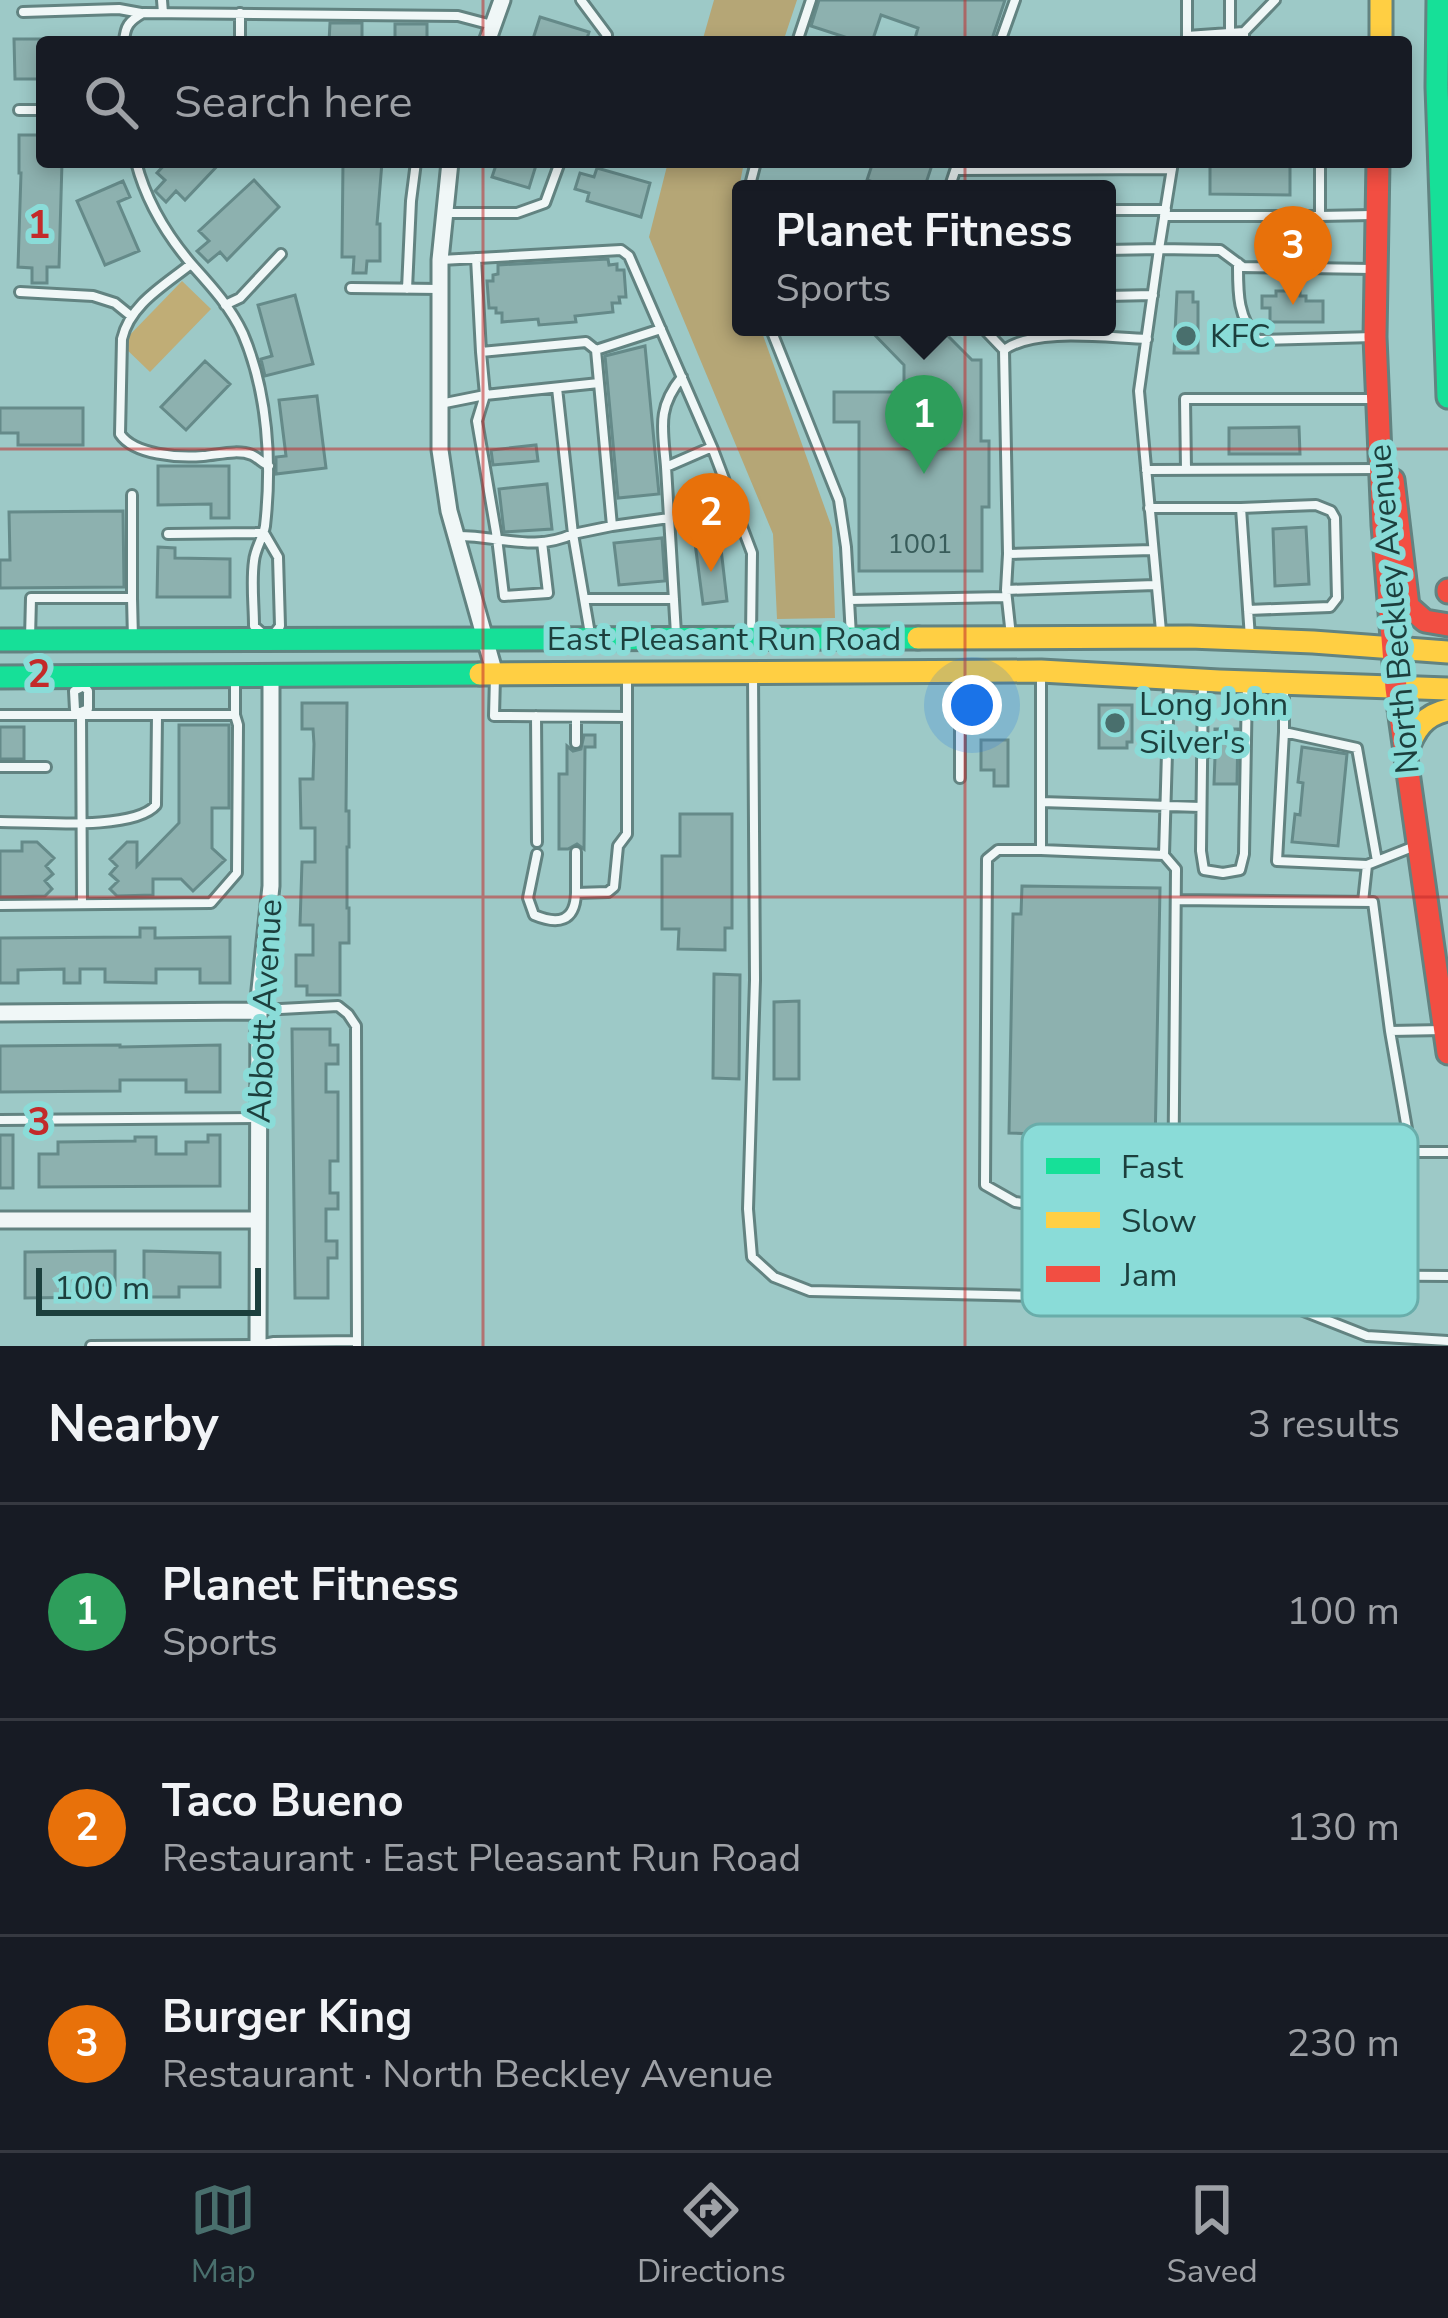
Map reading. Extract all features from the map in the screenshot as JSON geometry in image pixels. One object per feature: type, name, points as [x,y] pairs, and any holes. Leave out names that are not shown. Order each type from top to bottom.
[{"type":"main road","points":[[1381,0],[1381,36]]},
{"type":"main road","points":[[1426,0],[1438,87]]},
{"type":"main road","points":[[1438,0],[1448,397]]},
{"type":"main road","name":"North Beckley Avenue","points":[[1378,168],[1379,469],[1396,688],[1448,1054]]},
{"type":"main road","points":[[1378,434],[1391,461],[1408,606],[1425,621],[1448,625]]},
{"type":"main road","points":[[851,638],[851,672]]},
{"type":"main road","points":[[1011,638],[1011,671]]},
{"type":"main road","name":"East Pleasant Run Road","points":[[0,640],[1162,638],[1448,652]]},
{"type":"main road","points":[[751,639],[753,673]]},
{"type":"main road","points":[[81,640],[82,682]]},
{"type":"main road","points":[[270,640],[271,676]]},
{"type":"main road","name":"East Pleasant Run Road","points":[[0,677],[82,682],[235,676],[1041,671],[1448,689]]},
{"type":"main road","points":[[1405,754],[1421,721],[1440,711]]},
{"type":"street","points":[[489,36],[502,0]]},
{"type":"street","points":[[449,168],[440,260],[440,450],[449,511],[495,674]]},
{"type":"street","name":"Abbott Avenue","points":[[258,1346],[259,1011],[272,886],[271,676]]},
{"type":"street","points":[[0,1013],[259,1011]]},
{"type":"street","points":[[0,1220],[258,1220]]},
{"type":"lane","points":[[162,0],[163,13]]},
{"type":"lane","points":[[580,0],[607,36]]},
{"type":"lane","points":[[798,36],[811,0]]},
{"type":"lane","points":[[1002,36],[1015,0]]},
{"type":"lane","points":[[1187,0],[1187,36]]},
{"type":"lane","points":[[1230,0],[1230,32]]},
{"type":"lane","points":[[1245,36],[1269,3]]},
{"type":"lane","points":[[23,12],[458,16],[493,25]]},
{"type":"lane","points":[[124,36],[130,20],[143,13]]},
{"type":"lane","points":[[241,13],[241,36]]},
{"type":"lane","points":[[1205,36],[1230,32],[1241,36]]},
{"type":"lane","points":[[19,110],[36,110]]},
{"type":"lane","points":[[138,168],[148,202],[191,264],[217,290],[241,329],[251,358],[269,467],[264,533],[254,556],[254,626],[270,640],[280,626],[278,557],[264,533]]},
{"type":"lane","points":[[407,289],[416,168]]},
{"type":"lane","points":[[443,214],[517,213],[545,203],[558,168]]},
{"type":"lane","points":[[1162,638],[1139,392],[1172,168]]},
{"type":"lane","points":[[1319,216],[1320,168]]},
{"type":"lane","points":[[1116,210],[1376,215]]},
{"type":"lane","points":[[440,260],[621,250],[629,256],[712,447],[752,553],[751,639]]},
{"type":"lane","points":[[1116,250],[1220,250],[1243,267],[1375,269]]},
{"type":"lane","points":[[225,305],[240,298],[280,254]]},
{"type":"lane","points":[[476,258],[484,395],[477,421],[504,596],[548,593],[542,542]]},
{"type":"lane","points":[[1238,263],[1238,301],[1247,328],[1258,340],[1375,337]]},
{"type":"lane","points":[[191,264],[130,316],[122,339],[120,434],[125,442],[173,455],[241,453],[269,467]]},
{"type":"lane","points":[[351,288],[440,289]]},
{"type":"lane","points":[[20,292],[93,296],[115,303],[130,316]]},
{"type":"lane","points":[[1116,296],[1153,296]]},
{"type":"lane","points":[[596,350],[661,329]]},
{"type":"lane","points":[[774,336],[839,500],[851,638]]},
{"type":"lane","points":[[991,336],[1004,350],[1006,593],[1011,638]]},
{"type":"lane","points":[[1004,350],[1017,341],[1059,337],[1147,339]]},
{"type":"lane","points":[[481,352],[586,342],[596,350],[612,526]]},
{"type":"lane","points":[[676,639],[663,419],[667,395],[682,376]]},
{"type":"lane","points":[[440,404],[599,383]]},
{"type":"lane","points":[[557,388],[591,640]]},
{"type":"lane","points":[[1186,470],[1185,399],[1377,399]]},
{"type":"lane","points":[[666,467],[712,447]]},
{"type":"lane","points":[[1146,470],[1379,469]]},
{"type":"lane","points":[[132,495],[133,640]]},
{"type":"lane","points":[[1149,508],[1316,506],[1331,511],[1337,598],[1330,607],[1248,610]]},
{"type":"lane","points":[[1241,508],[1250,640]]},
{"type":"lane","points":[[457,536],[525,544],[669,518]]},
{"type":"lane","points":[[168,534],[264,533]]},
{"type":"lane","points":[[1008,554],[1152,550]]},
{"type":"lane","points":[[849,600],[1155,585]]},
{"type":"lane","points":[[31,640],[31,598],[132,598]]},
{"type":"lane","points":[[584,599],[674,599]]},
{"type":"lane","points":[[1041,671],[1041,850]]},
{"type":"lane","points":[[960,778],[960,724],[972,672]]},
{"type":"lane","points":[[753,673],[755,980],[748,1209],[752,1256],[774,1277],[810,1291],[1022,1296]]},
{"type":"lane","points":[[495,674],[494,716],[626,717]]},
{"type":"lane","points":[[576,893],[608,892],[614,887],[618,846],[627,834],[627,674]]},
{"type":"lane","points":[[0,904],[212,903],[237,873],[235,676]]},
{"type":"lane","points":[[1170,679],[1165,854],[1176,869],[1174,1124]]},
{"type":"lane","points":[[1203,681],[1201,851],[1204,870],[1223,873],[1240,870],[1244,854],[1247,682]]},
{"type":"lane","points":[[81,714],[75,710],[74,691],[82,682]]},
{"type":"lane","points":[[1284,683],[1277,861],[1372,863],[1419,844]]},
{"type":"lane","points":[[81,714],[82,904]]},
{"type":"lane","points":[[0,715],[235,715]]},
{"type":"lane","points":[[0,822],[81,822],[147,815],[156,805],[157,715]]},
{"type":"lane","points":[[536,716],[537,842],[536,830]]},
{"type":"lane","points":[[576,742],[577,717]]},
{"type":"lane","points":[[1284,732],[1357,748],[1372,863],[1363,902]]},
{"type":"lane","points":[[0,767],[46,767]]},
{"type":"lane","points":[[1041,802],[1201,807]]},
{"type":"lane","points":[[1022,1203],[985,1185],[987,859],[998,850],[1165,854]]},
{"type":"lane","points":[[537,856],[528,898],[534,915],[545,920],[570,916],[576,908],[576,852]]},
{"type":"lane","points":[[1176,900],[1373,902],[1406,1124]]},
{"type":"lane","points":[[91,1346],[357,1343],[356,1026],[338,1006],[259,1011]]},
{"type":"lane","points":[[1390,1031],[1445,1030]]},
{"type":"lane","points":[[0,1120],[259,1118]]},
{"type":"lane","points":[[1418,1276],[1448,1276]]},
{"type":"lane","points":[[1316,1316],[1367,1336],[1448,1341]]},
{"type":"shaded area","points":[[714,0],[797,0],[785,36],[704,36]]},
{"type":"shaded area","points":[[666,168],[743,168],[741,180],[732,180],[732,336],[763,336],[832,528],[835,618],[777,619],[773,534],[649,237]]},
{"type":"shaded area","points":[[182,281],[211,309],[150,372],[121,344]]},
{"type":"building","points":[[819,0],[1005,0],[993,36],[916,36],[918,28],[881,15],[874,36],[842,36],[811,26]]},
{"type":"building","points":[[540,17],[589,32],[588,36],[534,36]]},
{"type":"building","points":[[330,23],[362,23],[362,36],[329,36]]},
{"type":"building","points":[[395,24],[427,24],[427,36],[395,36]]},
{"type":"building","points":[[14,39],[36,39],[36,79],[15,79]]},
{"type":"building","points":[[19,135],[36,135],[36,168],[62,168],[59,267],[47,267],[47,283],[32,283],[32,268],[18,267]]},
{"type":"building","points":[[162,168],[215,168],[185,200],[176,191],[166,202],[155,191],[165,180],[157,173]]},
{"type":"building","points":[[343,168],[382,168],[377,224],[380,261],[367,261],[366,273],[353,273],[354,257],[342,257]]},
{"type":"building","points":[[495,168],[535,168],[529,188],[492,177]]},
{"type":"building","points":[[597,168],[650,183],[641,217],[587,201],[589,193],[575,189],[580,173],[594,177]]},
{"type":"building","points":[[871,168],[931,168],[927,180],[867,180]]},
{"type":"building","points":[[1210,168],[1290,168],[1290,195],[1210,194]]},
{"type":"building","points":[[254,180],[279,207],[227,260],[220,252],[208,262],[197,251],[209,241],[199,231]]},
{"type":"building","points":[[123,181],[130,197],[118,202],[139,251],[105,265],[77,201]]},
{"type":"building","points":[[608,259],[609,265],[624,270],[626,297],[612,303],[613,312],[539,325],[538,319],[502,322],[502,313],[489,308],[487,281],[498,274],[498,265]]},
{"type":"building","points":[[1276,291],[1300,291],[1306,301],[1323,301],[1323,322],[1270,322],[1270,308],[1262,308],[1262,296],[1276,296]]},
{"type":"building","name":"KFC","points":[[1177,292],[1193,292],[1193,302],[1198,302],[1198,353],[1174,353]]},
{"type":"building","points":[[295,295],[313,364],[265,376],[261,359],[272,356],[258,305]]},
{"type":"building","points":[[876,336],[948,336],[972,360],[981,360],[981,441],[989,441],[982,571],[859,571],[859,422],[834,422],[834,392],[904,392],[904,365]]},
{"type":"building","points":[[645,346],[659,494],[618,498],[605,356]]},
{"type":"building","points":[[205,361],[230,384],[186,430],[161,407]]},
{"type":"building","points":[[317,396],[326,468],[276,474],[276,457],[286,456],[279,400]]},
{"type":"building","points":[[0,408],[83,408],[83,445],[18,445],[18,433],[0,433]]},
{"type":"building","points":[[1299,427],[1300,454],[1229,454],[1229,428]]},
{"type":"building","points":[[536,445],[538,461],[493,465],[491,450]]},
{"type":"building","points":[[158,466],[229,466],[229,518],[211,518],[211,504],[158,505]]},
{"type":"building","points":[[547,484],[552,529],[504,532],[499,489]]},
{"type":"building","points":[[123,511],[124,587],[0,588],[0,560],[10,560],[9,512]]},
{"type":"building","points":[[1306,527],[1309,584],[1275,586],[1273,529]]},
{"type":"building","points":[[662,538],[665,581],[619,585],[614,543]]},
{"type":"building","points":[[720,540],[727,601],[703,604],[695,543]]},
{"type":"building","points":[[158,547],[175,548],[175,558],[230,559],[230,597],[157,597]]},
{"type":"building","points":[[302,703],[347,703],[349,943],[340,943],[340,995],[307,995],[307,986],[296,986],[296,955],[313,955],[313,925],[300,925],[302,862],[315,862],[315,828],[301,828],[300,779],[313,779],[314,744],[313,729],[302,729]]},
{"type":"building","name":"Long John Silver's","points":[[1099,705],[1132,705],[1132,742],[1127,742],[1127,748],[1099,748]]},
{"type":"building","points":[[179,725],[229,725],[229,808],[212,808],[212,848],[225,860],[193,891],[181,879],[153,879],[153,895],[117,896],[110,889],[118,881],[110,874],[117,866],[110,859],[127,842],[137,842],[137,866],[179,823]]},
{"type":"building","points":[[0,727],[24,727],[24,759],[0,759]]},
{"type":"building","points":[[1215,729],[1238,729],[1237,784],[1214,784],[1215,757],[1210,757],[1210,745],[1215,742]]},
{"type":"building","points":[[584,735],[595,735],[595,747],[585,747],[584,849],[577,844],[559,849],[559,774],[567,774],[567,746],[573,751],[581,749]]},
{"type":"building","points":[[981,740],[1008,740],[1008,786],[994,786],[994,770],[981,770]]},
{"type":"building","points":[[1302,747],[1347,754],[1338,846],[1292,842],[1295,814],[1300,815]]},
{"type":"building","points":[[680,814],[732,814],[732,928],[725,928],[725,950],[678,949],[679,929],[662,929],[662,856],[680,856]]},
{"type":"building","points":[[22,842],[37,842],[54,858],[46,866],[53,874],[45,881],[52,889],[45,896],[0,897],[0,851],[22,851]]},
{"type":"building","points":[[1022,886],[1160,888],[1155,1124],[1022,1124],[1022,1133],[1009,1133],[1013,914],[1021,914]]},
{"type":"building","points":[[140,928],[155,928],[155,938],[230,937],[230,983],[200,983],[200,969],[156,969],[156,983],[105,982],[105,969],[80,969],[80,983],[64,983],[64,969],[18,970],[18,983],[0,983],[0,938],[140,937]]},
{"type":"building","points":[[714,974],[740,975],[739,1079],[713,1078]]},
{"type":"building","points":[[799,1001],[799,1079],[774,1079],[774,1002]]},
{"type":"building","points":[[292,1029],[330,1029],[330,1045],[338,1045],[338,1064],[326,1064],[326,1092],[338,1092],[338,1161],[330,1161],[330,1193],[338,1193],[338,1209],[326,1209],[326,1241],[337,1241],[337,1258],[328,1258],[328,1298],[295,1298]]},
{"type":"building","points":[[220,1045],[220,1092],[186,1092],[186,1080],[120,1080],[120,1091],[0,1092],[0,1046]]},
{"type":"building","points":[[0,1135],[13,1135],[13,1188],[0,1188]]},
{"type":"building","points":[[208,1135],[220,1135],[220,1186],[39,1187],[39,1154],[58,1154],[58,1142],[156,1137],[156,1154],[186,1154],[186,1142],[208,1142]]},
{"type":"building","points":[[115,1251],[115,1285],[97,1285],[97,1297],[25,1298],[25,1252]]},
{"type":"building","points":[[144,1251],[220,1253],[220,1287],[179,1287],[179,1297],[144,1297]]},
{"type":"traffic: fast","points":[[1438,0],[1448,397]]},
{"type":"traffic: fast","points":[[0,640],[918,638]]},
{"type":"traffic: fast","points":[[0,677],[480,674]]},
{"type":"traffic: slow","points":[[1381,0],[1381,36]]},
{"type":"traffic: slow","points":[[918,638],[1190,637],[1448,652]]},
{"type":"traffic: slow","points":[[480,674],[1041,671],[1448,689]]},
{"type":"traffic: slow","points":[[1406,752],[1421,725],[1448,710]]},
{"type":"traffic: jam","points":[[1378,168],[1375,337],[1383,525],[1396,688],[1448,1053]]},
{"type":"traffic: jam","points":[[1393,480],[1408,606],[1425,621],[1448,625]]},
{"type":"place","name":"Burger King","points":[[1293,305]]},
{"type":"place","name":"KFC","points":[[1186,336]]},
{"type":"place","name":"Planet Fitness","points":[[924,474]]},
{"type":"place","name":"Taco Bueno","points":[[711,572]]},
{"type":"place","name":"Long John Silver's","points":[[1115,723]]}]
